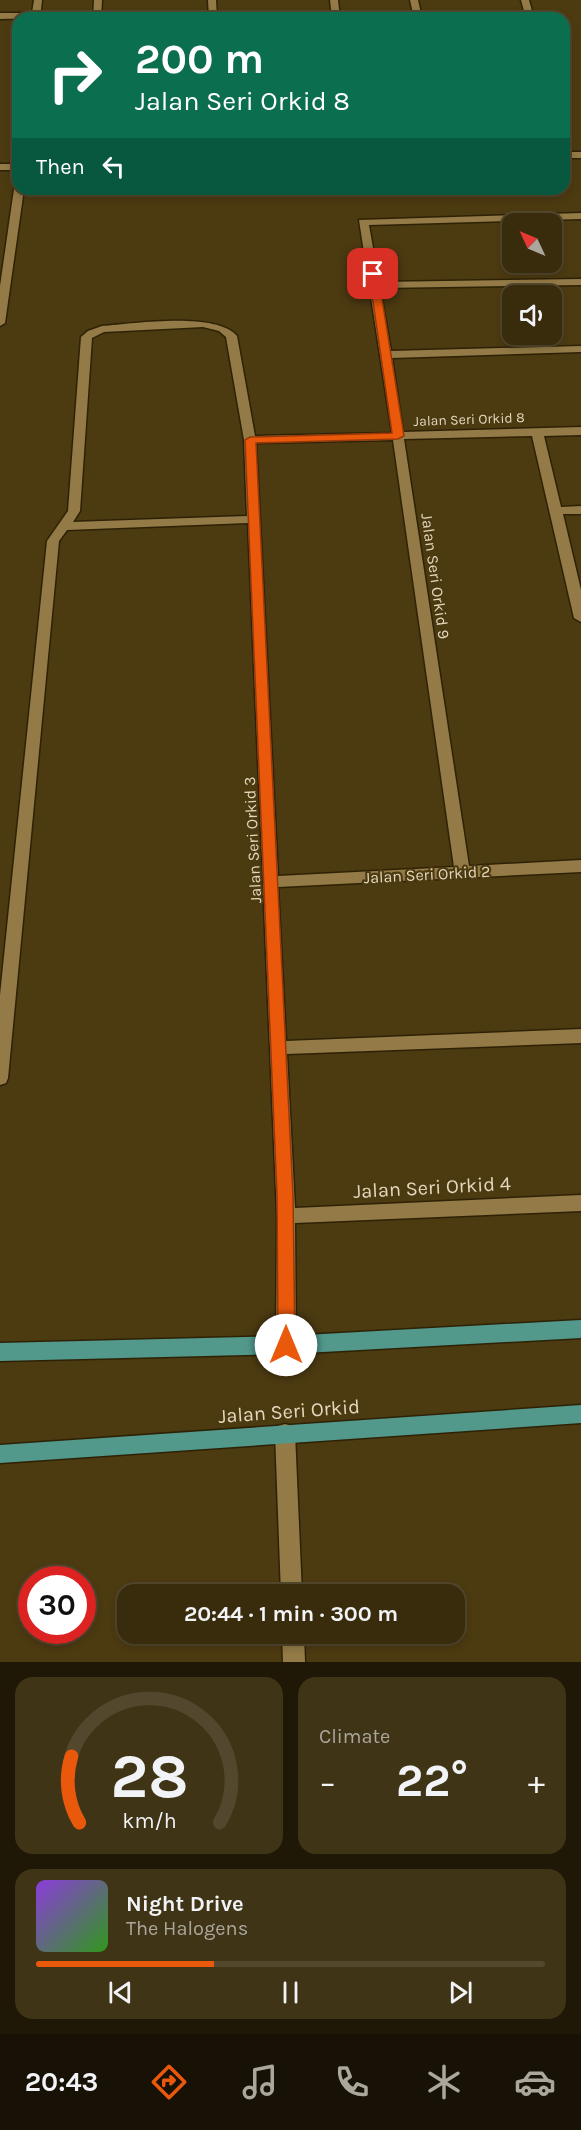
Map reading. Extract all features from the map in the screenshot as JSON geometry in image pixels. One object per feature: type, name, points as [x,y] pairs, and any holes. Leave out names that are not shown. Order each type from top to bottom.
[{"type":"main road","points":[[0,1352],[286,1345],[581,1329]]},
{"type":"main road","name":"Jalan Seri Orkid","points":[[0,1454],[581,1414]]},
{"type":"street","points":[[0,323],[18,195]]},
{"type":"street","name":"Jalan Seri Orkid 9","points":[[462,872],[386,354],[363,222],[581,216]]},
{"type":"street","points":[[375,285],[581,282]]},
{"type":"street","name":"Jalan Seri Orkid 3","points":[[63,526],[74,511],[87,337],[102,328],[203,324],[223,329],[231,336],[250,440],[286,1216],[286,1345]]},
{"type":"street","points":[[386,354],[581,349]]},
{"type":"street","name":"Jalan Seri Orkid 8","points":[[250,440],[581,431]]},
{"type":"street","points":[[537,432],[580,614]]},
{"type":"street","points":[[555,511],[581,510]]},
{"type":"street","points":[[0,1078],[52,541],[63,526],[254,519]]},
{"type":"street","name":"Jalan Seri Orkid 2","points":[[272,882],[581,866]]},
{"type":"street","points":[[279,1048],[581,1036]]},
{"type":"street","name":"Jalan Seri Orkid 4","points":[[286,1216],[581,1203]]},
{"type":"street","points":[[285,1433],[292,1584]]},
{"type":"street","points":[[293,1644],[294,1662]]},
{"type":"route","points":[[286,1345],[286,1216],[250,440],[398,436],[373,274]]}]
